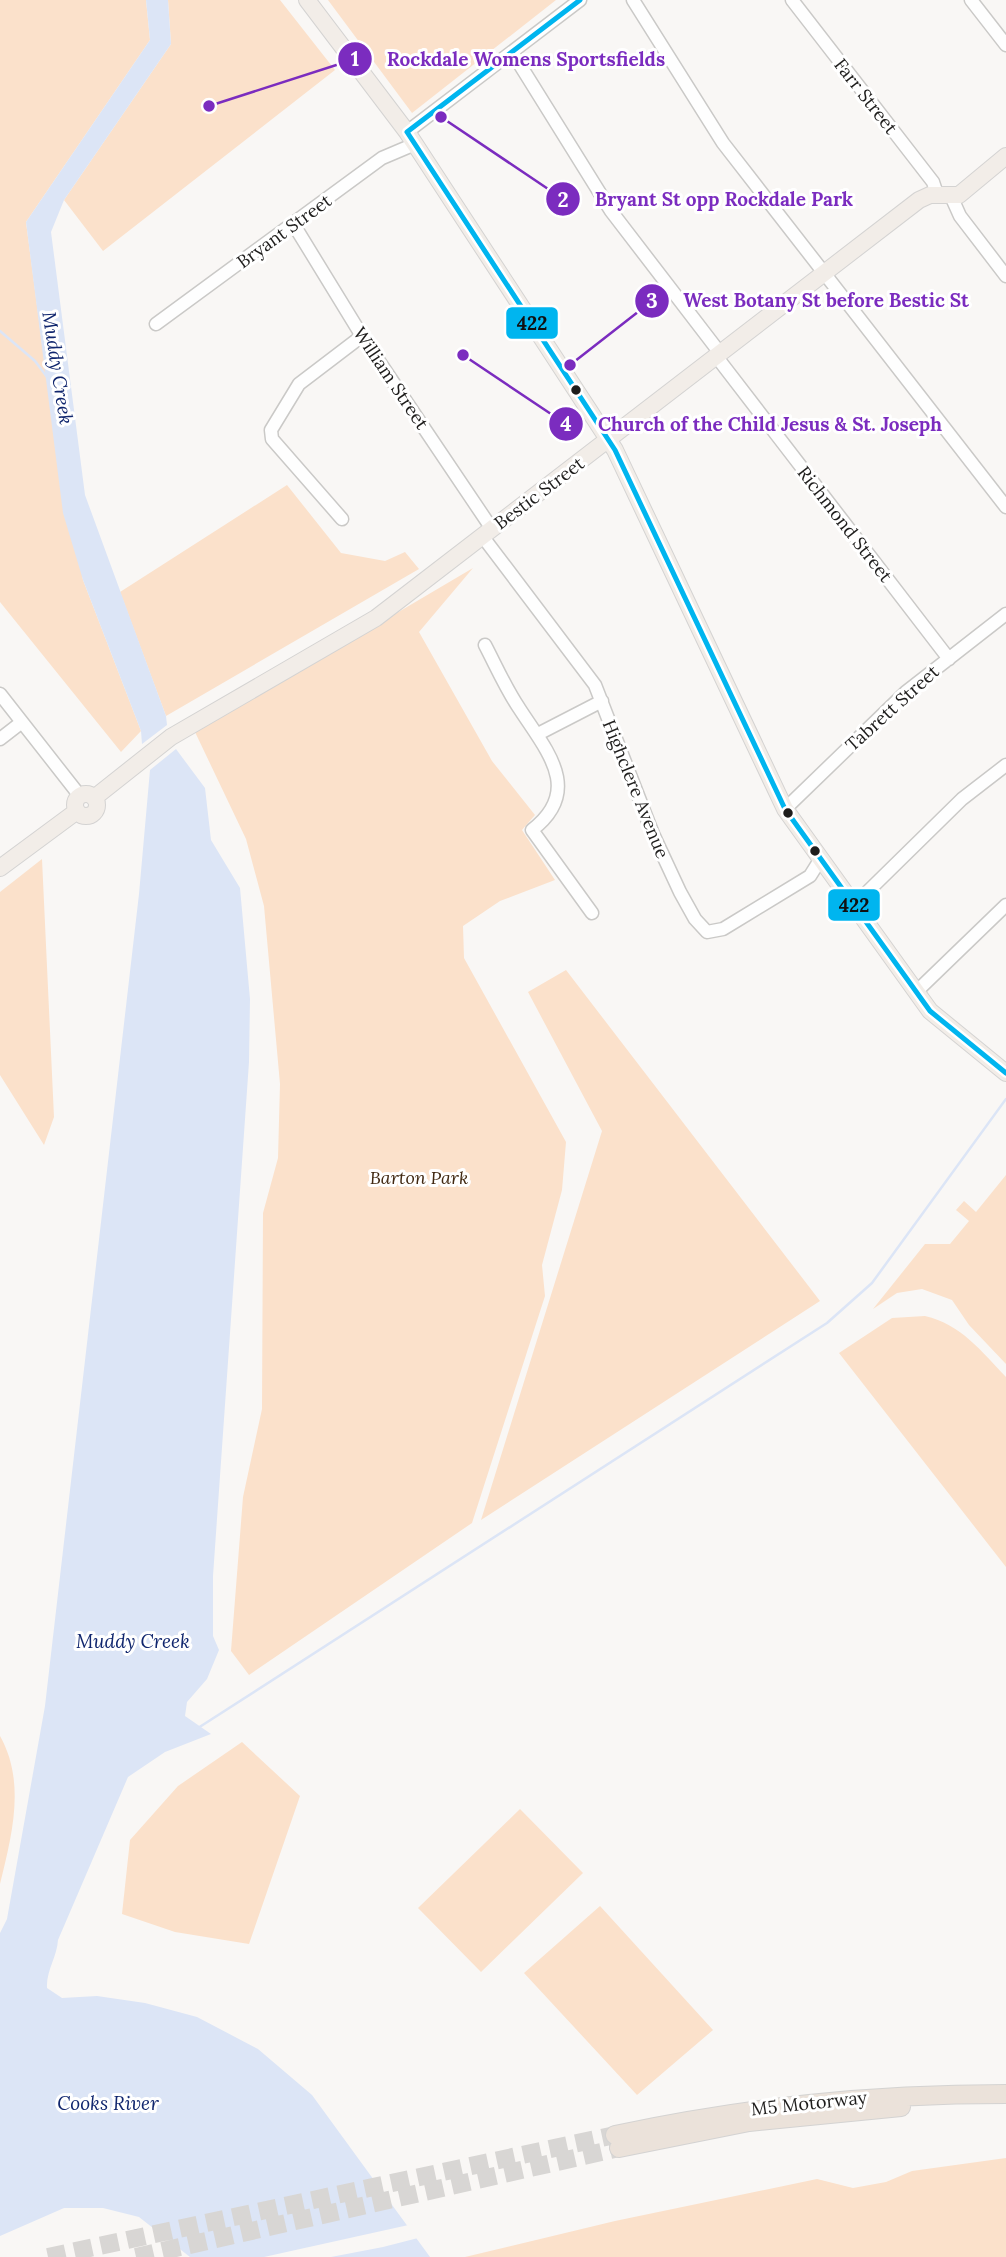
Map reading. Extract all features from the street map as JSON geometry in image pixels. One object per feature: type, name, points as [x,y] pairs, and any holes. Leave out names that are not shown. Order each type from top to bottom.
[{"type":"highway","name":"M5 Motorway","points":[[617,2141],[711,2115],[782,2105],[945,2100],[1006,2094]]},
{"type":"highway","name":"M5 Motorway","points":[[945,2100],[1006,2106]]},
{"type":"main road","points":[[307,0],[411,138],[609,440],[785,809],[916,992],[943,1024],[1006,1073]]},
{"type":"main road","name":"Bestic Street","points":[[0,868],[171,737],[376,618],[919,200],[964,192],[1006,156]]},
{"type":"street","name":"Bryant Street","points":[[156,324],[274,235],[294,225],[411,138],[512,52],[580,0]]},
{"type":"street","points":[[633,0],[723,143],[1006,507]]},
{"type":"street","name":"Farr Street","points":[[792,0],[1006,276]]},
{"type":"street","points":[[971,0],[1006,45]]},
{"type":"street","name":"Richmond Street","points":[[512,52],[611,211],[949,659]]},
{"type":"street","name":"William Street","points":[[294,225],[488,533]]},
{"type":"street","points":[[342,519],[272,439],[271,430],[299,384],[362,336]]},
{"type":"street","name":"Highclere Avenue","points":[[488,533],[595,685],[653,834],[695,919],[708,932],[714,932],[810,876],[820,860]]},
{"type":"street","name":"Tabrett Street","points":[[785,809],[889,708],[1006,614]]},
{"type":"street","points":[[485,645],[518,708],[538,734],[558,773],[556,803],[546,819],[532,830],[592,913]]},
{"type":"street","points":[[0,694],[84,802]]},
{"type":"street","points":[[538,734],[602,701]]},
{"type":"street","points":[[0,739],[22,722]]},
{"type":"street","points":[[853,906],[962,799],[1006,765]]},
{"type":"street","points":[[916,992],[1006,905]]},
{"type":"green space","points":[[0,0],[146,0],[150,40],[26,222],[44,359],[83,580],[141,731],[121,752],[0,602]]},
{"type":"green space","points":[[168,0],[280,0],[335,70],[103,251],[64,200],[171,44]]},
{"type":"green space","points":[[328,0],[556,0],[412,113]]},
{"type":"green space","points":[[287,485],[341,553],[385,561],[405,552],[419,569],[166,716],[120,592]]},
{"type":"green space","name":"Barton Park","points":[[473,568],[419,632],[492,761],[535,815],[522,830],[555,880],[500,901],[463,926],[464,958],[566,1142],[562,1190],[542,1265],[545,1296],[472,1523],[249,1675],[231,1651],[243,1497],[262,1409],[263,1213],[278,1158],[280,1084],[264,906],[246,839],[195,732]]},
{"type":"green space","points":[[42,859],[54,1117],[44,1145],[0,1075],[0,892]]},
{"type":"green space","points":[[566,970],[820,1301],[481,1520],[602,1131],[528,992]]},
{"type":"green space","points":[[1006,1175],[1006,1364],[969,1325],[952,1300],[922,1289],[897,1293],[873,1309],[925,1244],[950,1244],[969,1221],[956,1210],[964,1201],[976,1212]]},
{"type":"green space","points":[[925,1316],[960,1332],[1006,1377],[1006,1567],[839,1353],[892,1318]]},
{"type":"green space","points":[[0,1736],[13,1772],[15,1790],[9,1847],[0,1884]]},
{"type":"green space","points":[[242,1742],[300,1796],[249,1944],[175,1932],[122,1914],[130,1840],[178,1786]]},
{"type":"green space","points":[[520,1809],[583,1873],[481,1972],[418,1908]]},
{"type":"green space","points":[[600,1906],[713,2030],[637,2095],[524,1973]]},
{"type":"green space","points":[[1006,2158],[1006,2257],[465,2257],[615,2221],[817,2179],[853,2188],[886,2182],[912,2171]]},
{"type":"water","points":[[146,0],[168,0],[171,44],[64,200],[51,232],[85,495],[166,716],[167,725],[142,744],[141,731],[83,580],[63,513],[26,222],[150,40]]},
{"type":"water","name":"Muddy Creek","points":[[176,749],[205,788],[211,840],[240,888],[250,999],[249,1062],[213,1576],[213,1636],[219,1650],[207,1679],[187,1702],[185,1716],[211,1734],[165,1752],[128,1777],[58,1940],[47,1988],[62,1998],[97,1996],[145,2003],[197,2017],[258,2049],[312,2095],[430,2257],[190,2257],[139,2217],[103,2208],[64,2208],[0,2236],[0,1933],[7,1919],[45,1706],[139,894],[150,770]]},
{"type":"pier","points":[[413,2224],[422,2237],[383,2247],[331,2257],[264,2257]]},
{"type":"waterway","points":[[0,331],[35,361],[47,377]]},
{"type":"waterway","points":[[198,1728],[827,1323],[872,1283],[1006,1099]]},
{"type":"tunnel","points":[[48,2257],[615,2135]]},
{"type":"tunnel","points":[[136,2257],[619,2148]]},
{"type":"transit line","name":"422","points":[[407,132],[580,0]]},
{"type":"transit line","name":"422","points":[[407,132],[615,450],[785,809],[930,1011],[1006,1073]]},
{"type":"place","name":"Rockdale Womens Sportsfields","points":[[209,106]]},
{"type":"place","name":"Bryant St opp Rockdale Park","points":[[441,117]]},
{"type":"place","name":"Church of the Child Jesus & St. Joseph","points":[[463,355]]},
{"type":"place","name":"West Botany St before Bestic St","points":[[570,365]]},
{"type":"water label","name":"Cooks River","points":[[108,2103]]}]
